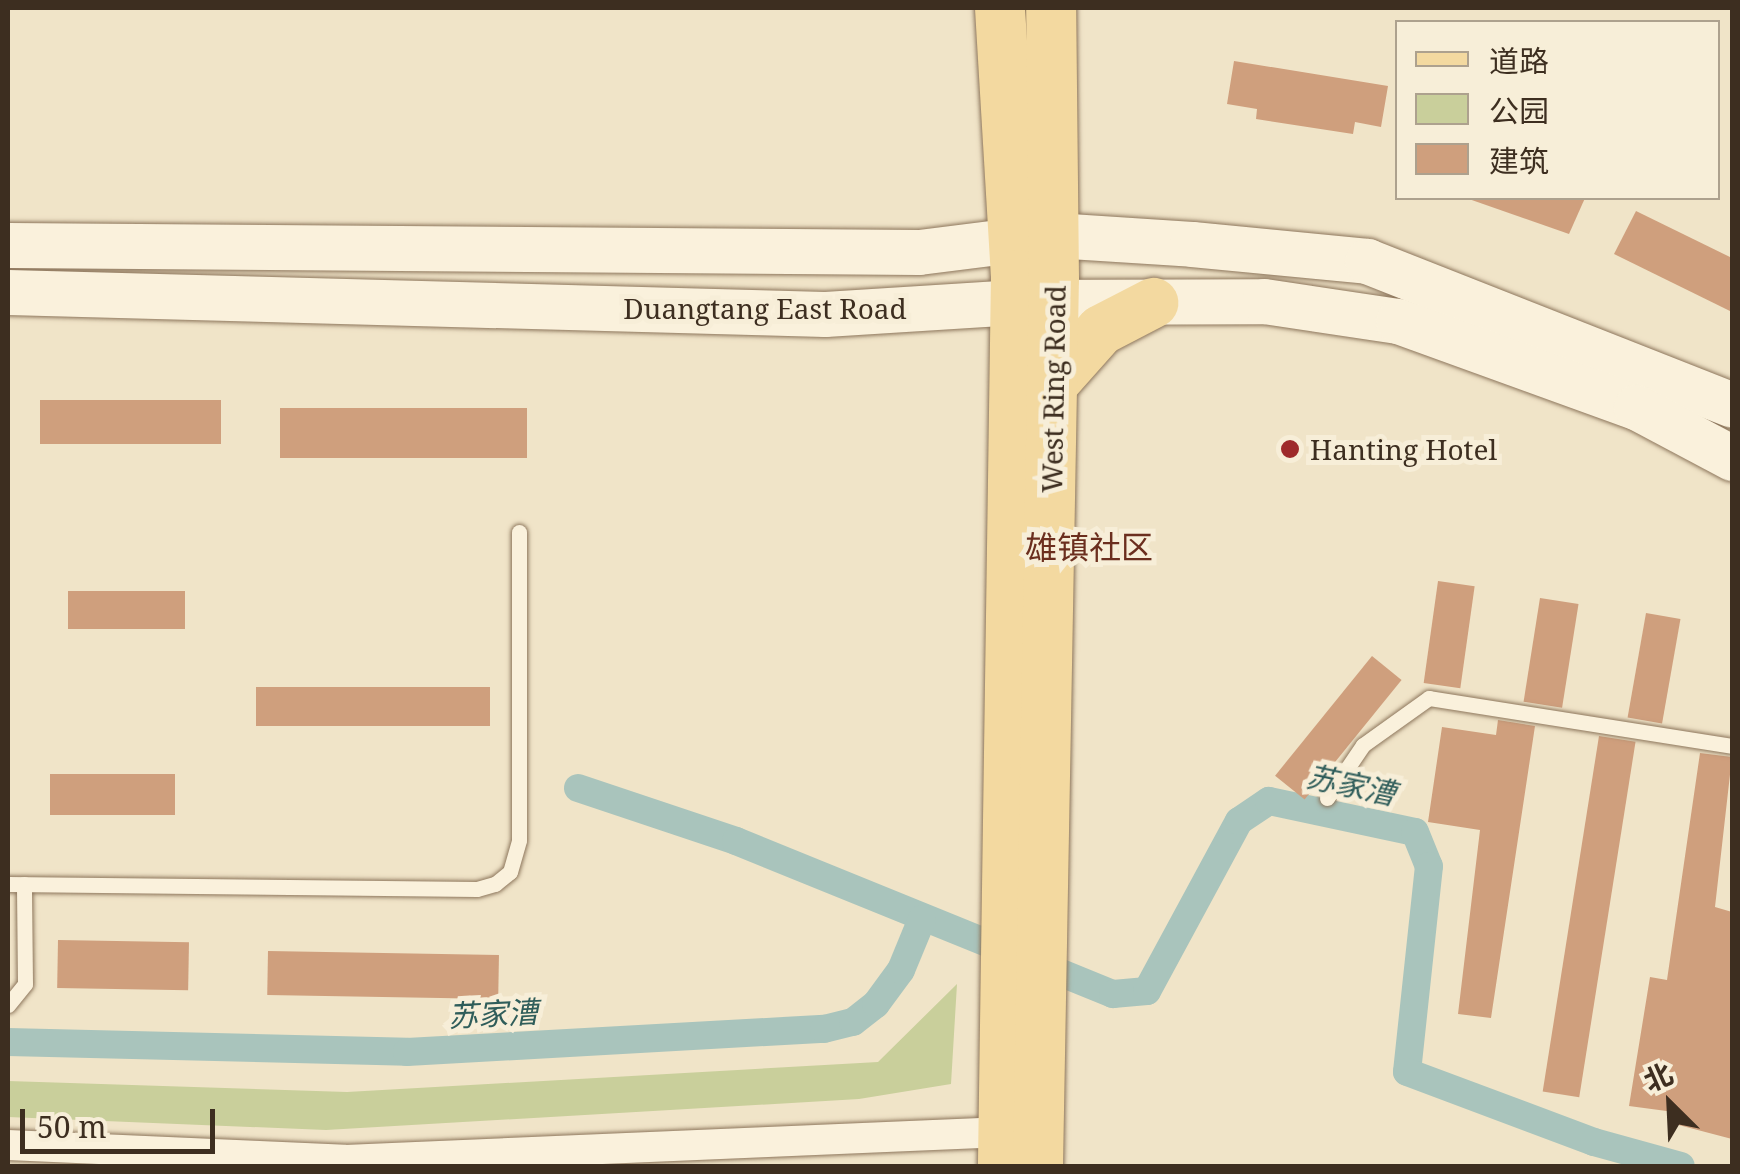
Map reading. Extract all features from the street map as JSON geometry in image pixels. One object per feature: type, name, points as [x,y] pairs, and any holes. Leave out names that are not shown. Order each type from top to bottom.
[{"type":"main road","name":"West Ring Road","points":[[1000,8],[1034,236]]},
{"type":"main road","name":"West Ring Road","points":[[1026,882],[1034,236],[1051,8]]},
{"type":"main road","name":"Duangtang East Road","points":[[8,246],[919,252],[1034,236],[1367,261],[1732,405]]},
{"type":"main road","name":"Duangtang East Road","points":[[8,292],[825,314],[1035,301],[1264,301],[1398,320],[1636,407],[1732,458]]},
{"type":"main road","name":"West Ring Road","points":[[1026,882],[1053,384],[1035,301]]},
{"type":"main road","points":[[1053,384],[1101,330],[1153,303]]},
{"type":"main road","points":[[1015,1155],[1025,1005],[1026,882]]},
{"type":"street","points":[[8,1145],[148,1159],[1015,1155]]},
{"type":"lane","points":[[8,1004],[24,984],[16,884],[477,889],[494,884],[510,872],[519,840],[519,532]]},
{"type":"lane","points":[[1326,798],[1363,745],[1429,698],[1732,746]]},
{"type":"green space","points":[[957,984],[951,1084],[859,1099],[326,1130],[8,1117],[8,1081],[347,1092],[878,1062]]},
{"type":"building","points":[[1234,61],[1388,86],[1381,127],[1355,122],[1353,134],[1256,119],[1257,109],[1227,104]]},
{"type":"building","points":[[1472,200],[1584,200],[1569,234]]},
{"type":"building","points":[[1636,211],[1732,258],[1732,312],[1614,254]]},
{"type":"building","points":[[40,400],[221,400],[221,444],[40,444]]},
{"type":"building","points":[[280,408],[527,408],[527,458],[280,458]]},
{"type":"building","points":[[1438,581],[1475,586],[1460,688],[1424,683]]},
{"type":"building","points":[[68,591],[185,591],[185,629],[68,629]]},
{"type":"building","points":[[1540,598],[1579,604],[1562,708],[1524,702]]},
{"type":"building","points":[[1646,613],[1680,619],[1662,723],[1628,717]]},
{"type":"building","points":[[1372,656],[1402,680],[1305,800],[1275,776]]},
{"type":"building","points":[[256,687],[490,687],[490,726],[256,726]]},
{"type":"building","points":[[1498,720],[1535,726],[1491,1018],[1458,1014],[1480,830],[1428,822],[1442,727],[1496,735]]},
{"type":"building","points":[[1599,736],[1636,742],[1579,1097],[1543,1092]]},
{"type":"building","points":[[1700,753],[1732,757],[1715,907],[1732,912],[1732,1139],[1671,1123],[1674,1112],[1629,1106],[1650,977],[1667,980]]},
{"type":"building","points":[[50,774],[175,774],[175,815],[50,815]]},
{"type":"building","points":[[58,940],[189,942],[188,990],[57,988]]},
{"type":"building","points":[[268,951],[499,955],[498,999],[267,995]]},
{"type":"waterway","name":"苏家漕","points":[[578,788],[736,841],[1113,994],[1147,991],[1239,821],[1269,801],[1415,832],[1429,866],[1407,1072],[1594,1142],[1681,1166]]},
{"type":"waterway","name":"苏家漕","points":[[8,1042],[407,1052],[824,1029],[853,1022],[876,1004],[901,970],[922,919]]},
{"type":"place","name":"Hanting Hotel","points":[[1290,449]]},
{"type":"district","name":"雄镇社区","points":[[1089,547]]}]
